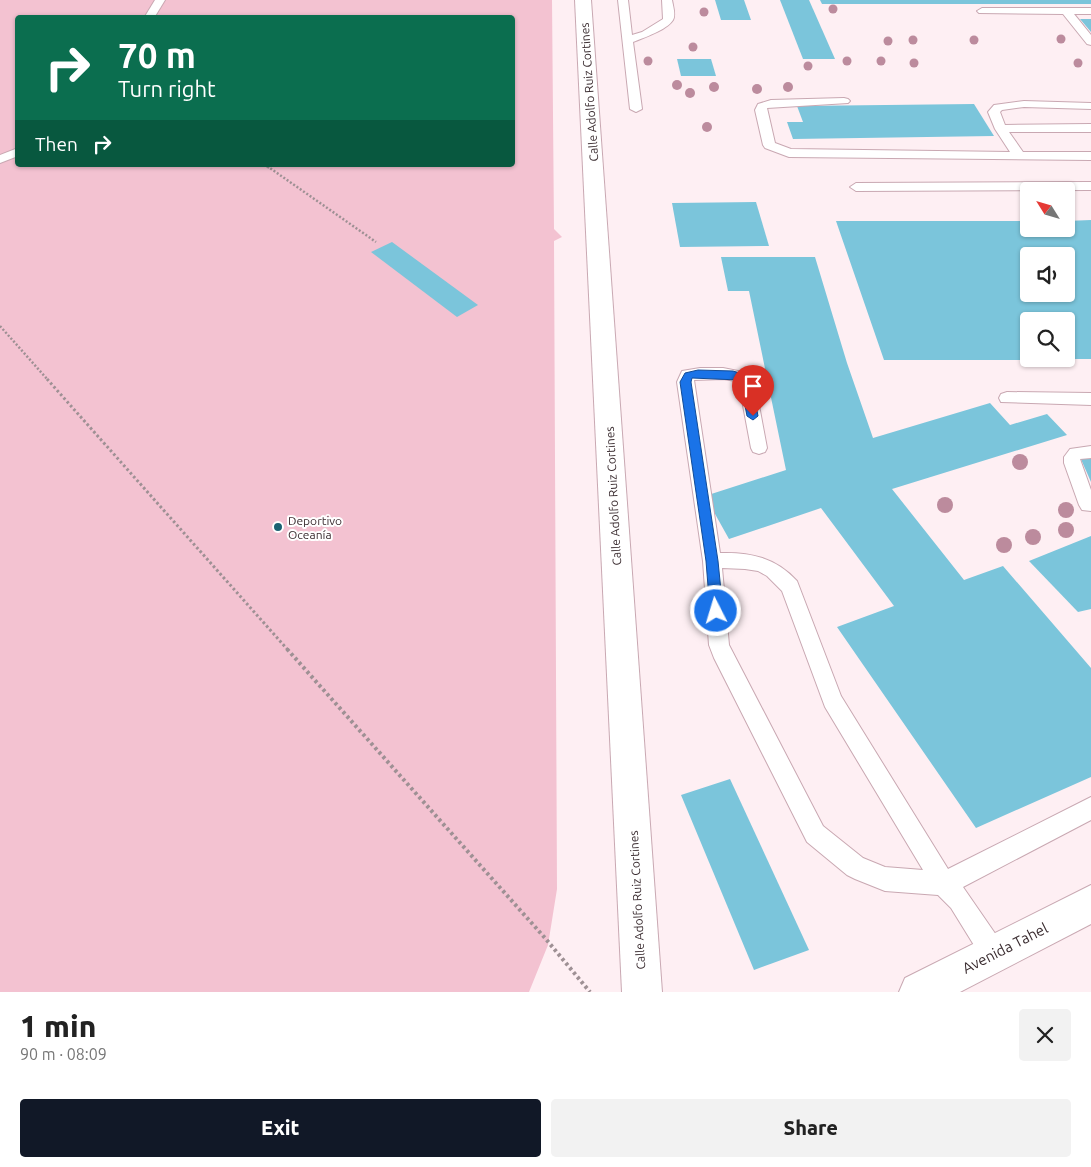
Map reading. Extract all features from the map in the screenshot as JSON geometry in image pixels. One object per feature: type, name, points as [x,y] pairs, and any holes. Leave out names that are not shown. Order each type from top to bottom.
[{"type":"street","name":"Calle Adolfo Ruiz Cortines","points":[[583,0],[642,992]]},
{"type":"street","name":"Avenida Tahel","points":[[919,992],[1091,904]]},
{"type":"lane","points":[[151,15],[160,0]]},
{"type":"lane","points":[[623,0],[636,109]]},
{"type":"lane","points":[[628,40],[646,34],[668,20],[667,0]]},
{"type":"lane","points":[[982,11],[1091,11]]},
{"type":"lane","points":[[1066,11],[1091,42]]},
{"type":"lane","points":[[844,100],[771,103],[762,106],[761,110],[769,144],[789,153],[1091,156]]},
{"type":"lane","points":[[1019,156],[1000,129],[994,112],[998,107],[1024,104],[1091,106]]},
{"type":"lane","points":[[1000,129],[1091,128]]},
{"type":"lane","points":[[0,159],[15,153]]},
{"type":"lane","points":[[856,187],[1091,186]]},
{"type":"lane","points":[[759,448],[746,384],[742,377],[698,373],[688,375],[686,382],[712,561],[719,644],[724,658],[816,834],[855,867],[886,879],[944,884],[1091,808]]},
{"type":"lane","points":[[1007,398],[1091,398]]},
{"type":"lane","points":[[1088,505],[1072,463],[1072,456],[1076,453],[1091,452]]},
{"type":"lane","points":[[712,561],[742,560],[762,564],[780,573],[790,587],[832,700],[944,884],[960,900],[994,954]]},
{"type":"path","points":[[268,167],[376,242]]},
{"type":"path","points":[[0,326],[525,916],[590,992]]},
{"type":"shaded area","name":"Deportivo Oceanía","points":[[0,0],[552,0],[554,229],[562,237],[554,241],[557,889],[548,945],[529,992],[0,992]]},
{"type":"building","points":[[715,0],[744,0],[751,20],[721,20]]},
{"type":"building","points":[[780,0],[809,0],[835,59],[803,59]]},
{"type":"building","points":[[820,0],[1091,0],[1091,4],[822,4]]},
{"type":"building","points":[[1080,19],[1091,19],[1091,32]]},
{"type":"building","points":[[677,59],[711,59],[716,76],[681,76]]},
{"type":"building","points":[[974,104],[994,136],[793,139],[787,122],[803,122],[797,106]]},
{"type":"building","points":[[756,202],[769,246],[680,247],[672,203]]},
{"type":"building","points":[[1091,220],[1091,359],[1075,359],[1075,312],[1020,312],[1020,360],[884,360],[836,221],[1020,221],[1020,238],[1075,238],[1075,221]]},
{"type":"building","points":[[392,242],[478,305],[457,317],[371,252]]},
{"type":"building","points":[[721,257],[815,257],[847,363],[873,438],[990,403],[1010,425],[1047,414],[1067,435],[892,489],[964,580],[1003,566],[1091,668],[1091,777],[976,828],[837,627],[894,606],[821,508],[729,539],[705,496],[786,470],[749,291],[728,291]]},
{"type":"building","points":[[1080,457],[1091,457],[1091,482]]},
{"type":"building","points":[[1091,536],[1091,609],[1078,612],[1029,561]]},
{"type":"building","points":[[730,779],[809,950],[754,970],[681,795]]},
{"type":"place","name":"Deportivo Oceanía","points":[[278,527]]},
{"type":"route","points":[[716,611],[712,561],[686,382],[688,375],[698,373],[742,377],[746,384],[753,416]]}]
